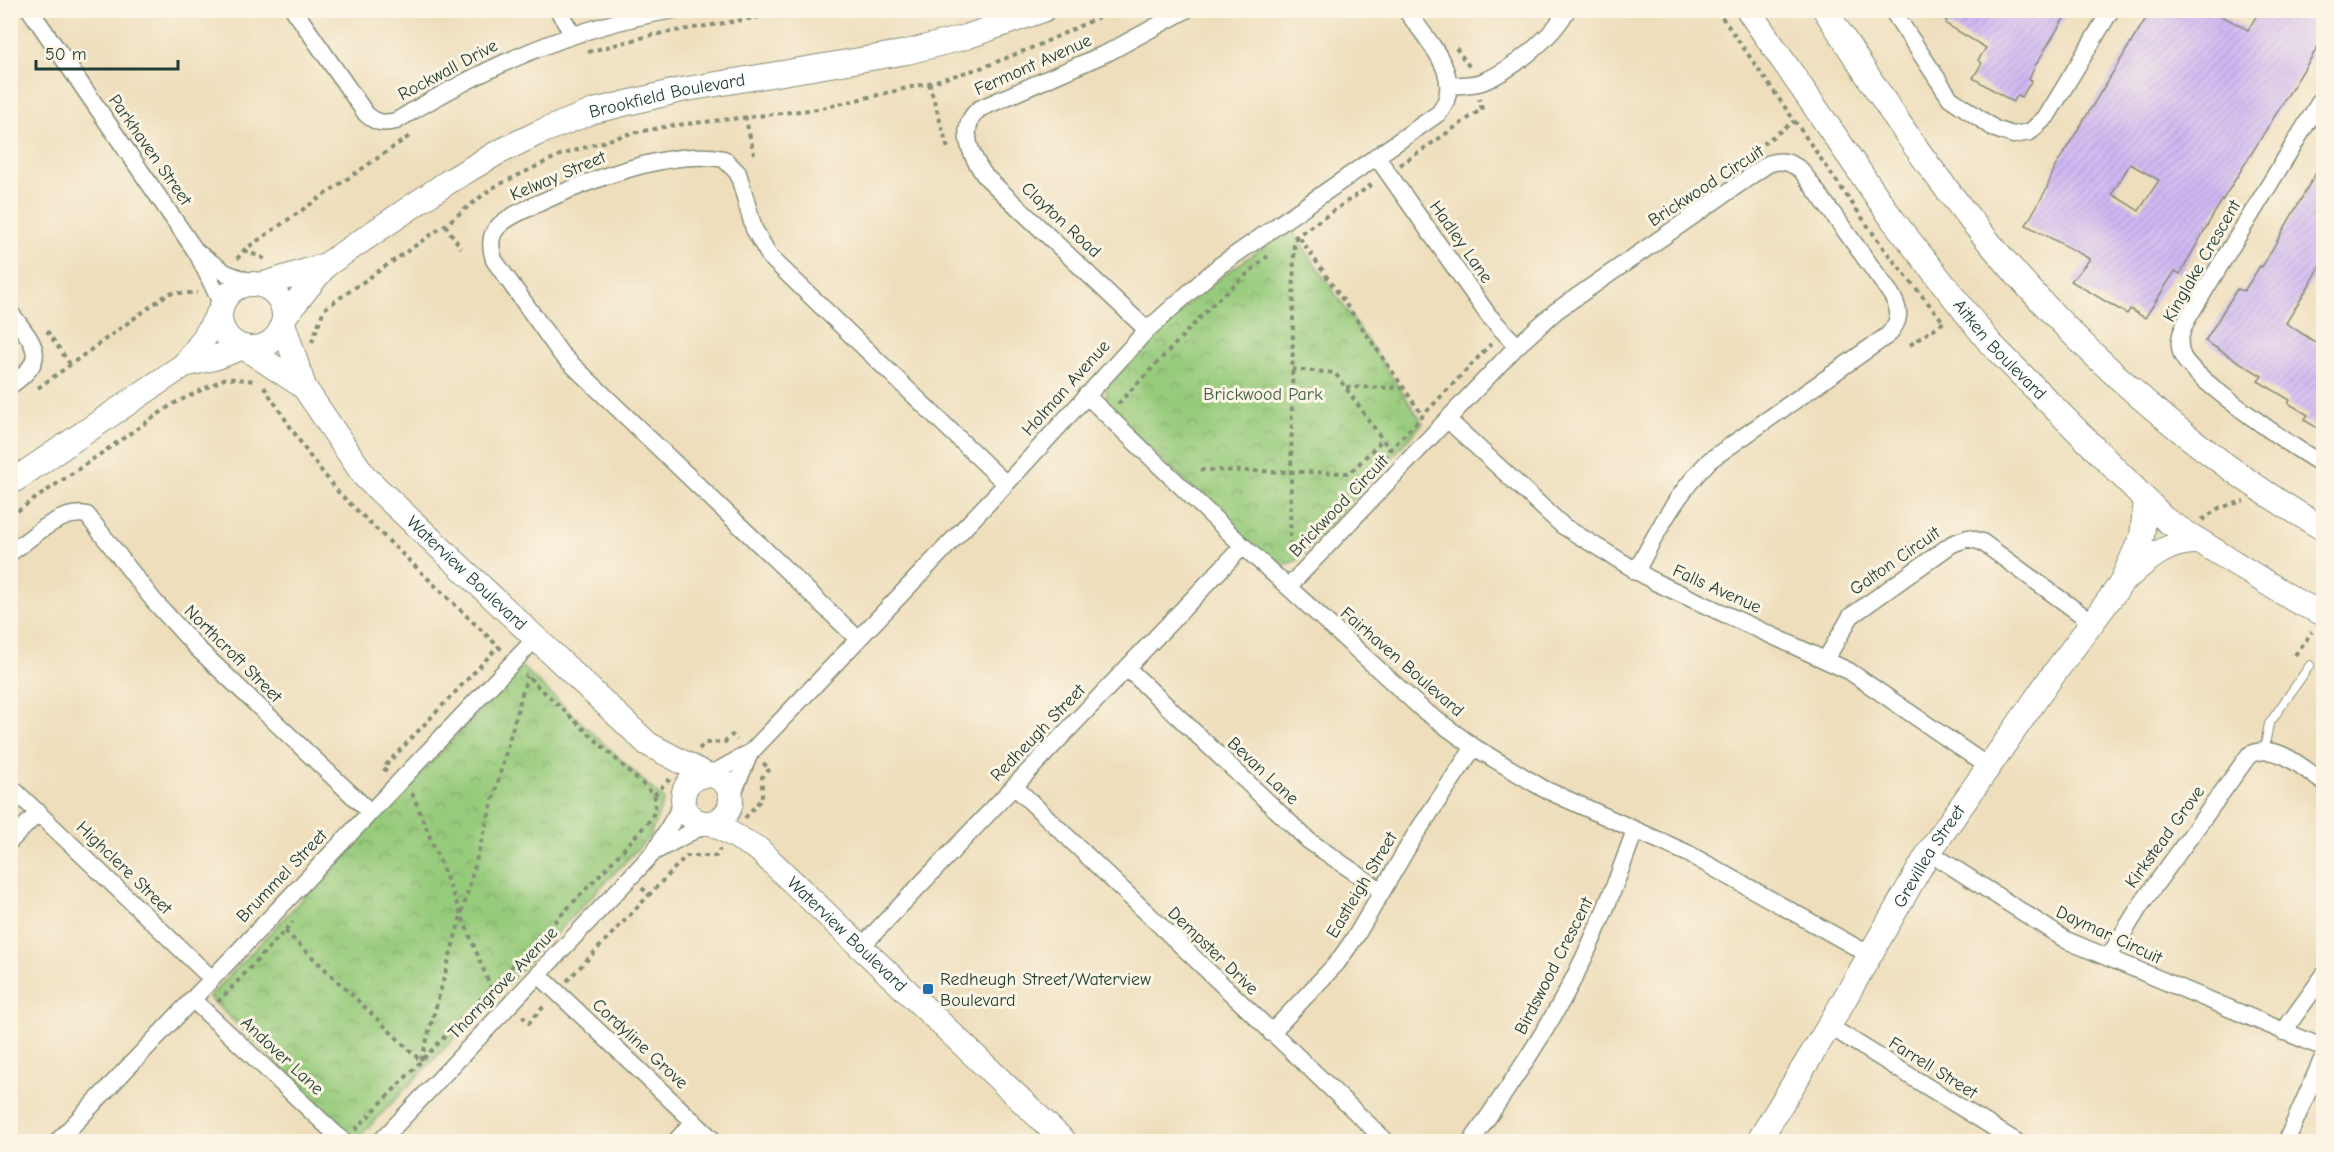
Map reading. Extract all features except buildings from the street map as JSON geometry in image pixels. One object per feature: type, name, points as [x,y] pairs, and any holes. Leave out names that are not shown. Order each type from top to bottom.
[{"type":"street","name":"Parkhaven Street","points":[[30,10],[197,253],[221,307]]},
{"type":"street","name":"Rockwall Drive","points":[[294,10],[366,114],[378,123],[396,121],[488,68],[527,51],[615,22],[673,10]]},
{"type":"street","points":[[558,10],[573,35]]},
{"type":"street","name":"Brookfield Boulevard","points":[[259,285],[326,265],[448,182],[497,153],[538,133],[594,111],[681,90],[907,52],[966,37],[1042,10]]},
{"type":"street","name":"Fermont Avenue","points":[[968,128],[969,120],[979,109],[1109,52],[1186,10]]},
{"type":"street","points":[[1406,10],[1443,64],[1450,91],[1480,82],[1499,73],[1545,39],[1560,23],[1567,10]]},
{"type":"street","name":"Aitken Boulevard","points":[[1748,10],[1893,220],[1990,343],[2168,521],[2198,542],[2296,601],[2318,623]]},
{"type":"street","points":[[1825,10],[1942,183],[2007,264],[2069,331],[2190,437],[2270,495],[2324,528]]},
{"type":"street","points":[[1892,10],[1950,98],[1995,129],[2013,135],[2030,132],[2047,116],[2111,10]]},
{"type":"street","name":"Holman Avenue","points":[[708,775],[751,752],[1006,484],[1147,330],[1219,266],[1439,112],[1450,91]]},
{"type":"street","name":"Kinglake Crescent","points":[[2324,95],[2189,316],[2182,331],[2180,345],[2188,366],[2256,420],[2324,465]]},
{"type":"street","name":"Clayton Road","points":[[968,128],[973,159],[985,176],[1147,330]]},
{"type":"street","name":"Hadley Lane","points":[[1376,156],[1502,332],[1517,346]]},
{"type":"street","name":"Kelway Street","points":[[858,639],[561,354],[494,260],[491,242],[496,229],[526,209],[609,174],[643,165],[694,158],[724,159],[738,173],[754,229],[770,258],[1006,484]]},
{"type":"street","name":"Brickwood Circuit","points":[[1288,587],[1517,346],[1556,311],[1775,161],[1792,164],[1801,170],[1898,305],[1899,319],[1888,335],[1710,460],[1691,479],[1672,505],[1636,572]]},
{"type":"street","name":"Parkhaven Street","points":[[197,253],[226,273],[259,285]]},
{"type":"street","name":"Brookfield Boulevard","points":[[284,320],[326,265]]},
{"type":"street","points":[[10,483],[184,365],[203,340],[221,307],[236,289],[259,285],[278,297],[284,320],[280,332],[265,346],[244,348],[184,365]]},
{"type":"street","points":[[221,307],[220,318],[227,336],[244,348]]},
{"type":"street","points":[[10,312],[32,344],[35,359],[32,368],[10,386]]},
{"type":"street","name":"Waterview Boulevard","points":[[284,320],[304,387],[365,477],[648,744],[684,799]]},
{"type":"street","name":"Waterview Boulevard","points":[[244,348],[304,387]]},
{"type":"street","name":"Fairhaven Boulevard","points":[[1086,396],[1243,546],[1414,702],[1474,747],[1572,803],[1687,853],[1870,955]]},
{"type":"street","name":"Falls Avenue","points":[[1448,420],[1563,526],[1636,572],[1678,594],[1826,659],[1881,692],[1989,766]]},
{"type":"street","points":[[2120,585],[2134,559],[2142,536],[2146,501]]},
{"type":"street","name":"Northcroft Street","points":[[10,553],[62,518],[81,513],[87,514],[98,525],[154,601],[197,648],[370,812]]},
{"type":"street","name":"Galton Circuit","points":[[1826,659],[1844,624],[1861,607],[1952,544],[1968,538],[1982,542],[2093,623]]},
{"type":"street","points":[[2120,585],[2157,553],[2177,543],[2198,542]]},
{"type":"street","name":"Redheugh Street","points":[[861,947],[1243,546]]},
{"type":"street","name":"Grevillea Street","points":[[1758,1142],[1929,852],[2120,585]]},
{"type":"street","name":"Brummel Street","points":[[57,1142],[536,638]]},
{"type":"street","name":"Bevan Lane","points":[[1126,668],[1310,841],[1382,891]]},
{"type":"street","name":"Waterview Boulevard","points":[[648,744],[708,775]]},
{"type":"street","name":"Eastleigh Street","points":[[1270,1033],[1337,963],[1474,747]]},
{"type":"street","points":[[2264,750],[2283,755],[2324,783]]},
{"type":"street","name":"Kirkstead Grove","points":[[2108,958],[2140,906],[2249,755],[2264,750]]},
{"type":"street","name":"Holman Avenue","points":[[731,800],[751,752]]},
{"type":"street","points":[[708,775],[722,780],[731,800],[725,815],[710,823],[701,822],[689,815],[684,799],[688,784],[708,775]]},
{"type":"street","name":"Highclere Street","points":[[10,786],[211,978]]},
{"type":"street","name":"Dempster Drive","points":[[1014,786],[1270,1033],[1387,1142]]},
{"type":"street","name":"Thorngrove Avenue","points":[[380,1142],[656,851],[684,799]]},
{"type":"street","name":"Waterview Boulevard","points":[[731,800],[758,849]]},
{"type":"street","points":[[10,841],[39,812]]},
{"type":"street","name":"Waterview Boulevard","points":[[710,823],[758,849],[1065,1142]]},
{"type":"street","name":"Thorngrove Avenue","points":[[656,851],[710,823]]},
{"type":"street","name":"Birdswood Crescent","points":[[1471,1142],[1535,1047],[1566,994],[1609,900],[1635,830]]},
{"type":"street","name":"Daymar Circuit","points":[[1929,852],[2066,940],[2324,1048]]},
{"type":"street","name":"Cordyline Grove","points":[[538,974],[716,1142]]},
{"type":"street","points":[[2283,1032],[2324,975]]},
{"type":"street","name":"Andover Lane","points":[[192,999],[344,1141]]},
{"type":"street","name":"Farrell Street","points":[[1828,1026],[2017,1142]]},
{"type":"street","points":[[2286,1142],[2324,1055]]},
{"type":"street","points":[[675,1142],[694,1121]]},
{"type":"lane","points":[[2264,750],[2268,724],[2310,665]]},
{"type":"path","points":[[583,53],[652,35],[802,10]]},
{"type":"path","points":[[929,83],[950,152]]},
{"type":"path","points":[[745,116],[754,154]]},
{"type":"path","points":[[1763,144],[1794,121]]},
{"type":"path","points":[[372,163],[417,131]]},
{"type":"path","points":[[445,225],[461,248]]},
{"type":"path","points":[[1423,416],[1298,235],[1294,245],[1290,555],[1423,416],[1502,332]]},
{"type":"path","points":[[1910,345],[1944,322]]},
{"type":"path","points":[[10,345],[10,351]]},
{"type":"path","points":[[1292,369],[1335,373],[1390,450]]},
{"type":"path","points":[[10,516],[173,404],[226,378],[260,382],[309,455],[339,493],[513,662],[650,789],[656,802],[651,818],[344,1141]]},
{"type":"path","points":[[1345,387],[1404,388]]},
{"type":"path","points":[[1200,470],[1350,473],[1382,440]]},
{"type":"path","points":[[2295,655],[2318,623]]},
{"type":"path","points":[[499,646],[383,768],[414,795],[491,988],[529,1023],[649,895]]},
{"type":"path","points":[[519,684],[527,675]]},
{"type":"path","points":[[421,1061],[527,675]]},
{"type":"path","points":[[406,803],[422,786]]},
{"type":"path","points":[[207,1012],[296,918]]},
{"type":"path","points":[[285,931],[421,1061]]},
{"type":"green space","name":"Brickwood Park","points":[[1290,227],[1423,423],[1296,561],[1276,568],[1107,407],[1106,386],[1197,295]]},
{"type":"green space","points":[[522,667],[664,800],[650,836],[356,1140],[209,997]]},
{"type":"place","name":"Redheugh Street/Waterview Boulevard","points":[[928,989]]}]
